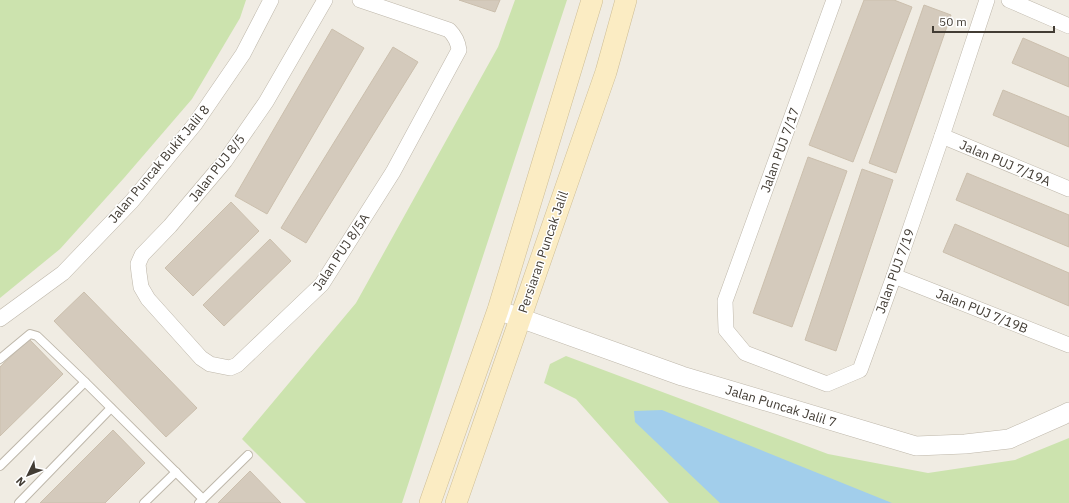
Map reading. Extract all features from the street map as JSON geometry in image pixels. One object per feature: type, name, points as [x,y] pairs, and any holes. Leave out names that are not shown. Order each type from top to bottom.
[{"type":"main road","name":"Persiaran Puncak Jalil","points":[[430,503],[498,310],[592,0]]},
{"type":"main road","name":"Persiaran Puncak Jalil","points":[[456,503],[606,72],[626,0]]},
{"type":"street","name":"Jalan Puncak Bukit Jalil 8","points":[[0,319],[63,273],[132,201],[195,124],[243,54],[271,0]]},
{"type":"street","name":"Jalan PUJ 8/5","points":[[174,329],[148,299],[141,287],[138,264],[142,255],[170,226],[225,161],[266,102],[324,0]]},
{"type":"street","name":"Jalan PUJ 8/5A","points":[[174,329],[201,358],[210,364],[230,368],[238,365],[322,284],[393,172],[459,50],[458,43],[449,30],[360,0]]},
{"type":"street","name":"Jalan PUJ 7/17","points":[[725,301],[834,0]]},
{"type":"street","name":"Jalan PUJ 7/19","points":[[725,301],[726,330],[745,353],[827,384],[860,370],[894,276],[987,0]]},
{"type":"street","points":[[1009,0],[1069,26]]},
{"type":"street","name":"Jalan PUJ 7/19A","points":[[942,136],[1069,189]]},
{"type":"street","name":"Jalan PUJ 7/19B","points":[[894,276],[1069,345]]},
{"type":"street","name":"Jalan Puncak Jalil 7","points":[[498,310],[682,376],[916,446],[965,444],[1009,438],[1063,416],[1069,412]]},
{"type":"lane","points":[[0,359],[30,334],[37,336],[176,472],[201,501],[248,455]]},
{"type":"lane","points":[[0,466],[85,382]]},
{"type":"lane","points":[[19,503],[111,408]]},
{"type":"lane","points":[[144,503],[176,472]]},
{"type":"green space","points":[[0,0],[246,0],[240,18],[192,99],[60,249],[0,298]]},
{"type":"green space","points":[[515,0],[567,0],[402,503],[306,503],[242,439],[356,303],[498,47]]},
{"type":"green space","points":[[566,356],[828,454],[928,473],[1015,460],[1069,438],[1069,503],[669,503],[576,399],[544,383],[550,364]]},
{"type":"water","points":[[662,410],[892,503],[720,503],[635,422],[634,411]]},
{"type":"building","points":[[459,0],[500,0],[495,12]]},
{"type":"building","points":[[864,0],[894,0],[912,7],[853,162],[809,145]]},
{"type":"building","points":[[924,5],[951,15],[896,173],[869,163]]},
{"type":"building","points":[[332,29],[364,48],[267,214],[235,196]]},
{"type":"building","points":[[1023,38],[1069,58],[1069,87],[1012,63]]},
{"type":"building","points":[[393,47],[418,62],[306,243],[281,228]]},
{"type":"building","points":[[1003,90],[1069,117],[1069,147],[993,115]]},
{"type":"building","points":[[808,157],[847,171],[792,327],[753,313]]},
{"type":"building","points":[[862,169],[893,180],[836,351],[805,340]]},
{"type":"building","points":[[967,173],[1069,215],[1069,247],[956,200]]},
{"type":"building","points":[[231,202],[259,231],[193,296],[165,268]]},
{"type":"building","points":[[955,224],[1069,273],[1069,306],[943,252]]},
{"type":"building","points":[[270,239],[291,261],[224,326],[203,305]]},
{"type":"building","points":[[84,292],[197,408],[166,437],[54,321]]},
{"type":"building","points":[[29,339],[63,374],[0,436],[0,367]]},
{"type":"building","points":[[113,430],[145,463],[105,503],[40,503]]},
{"type":"building","points":[[250,471],[281,503],[218,503]]}]
